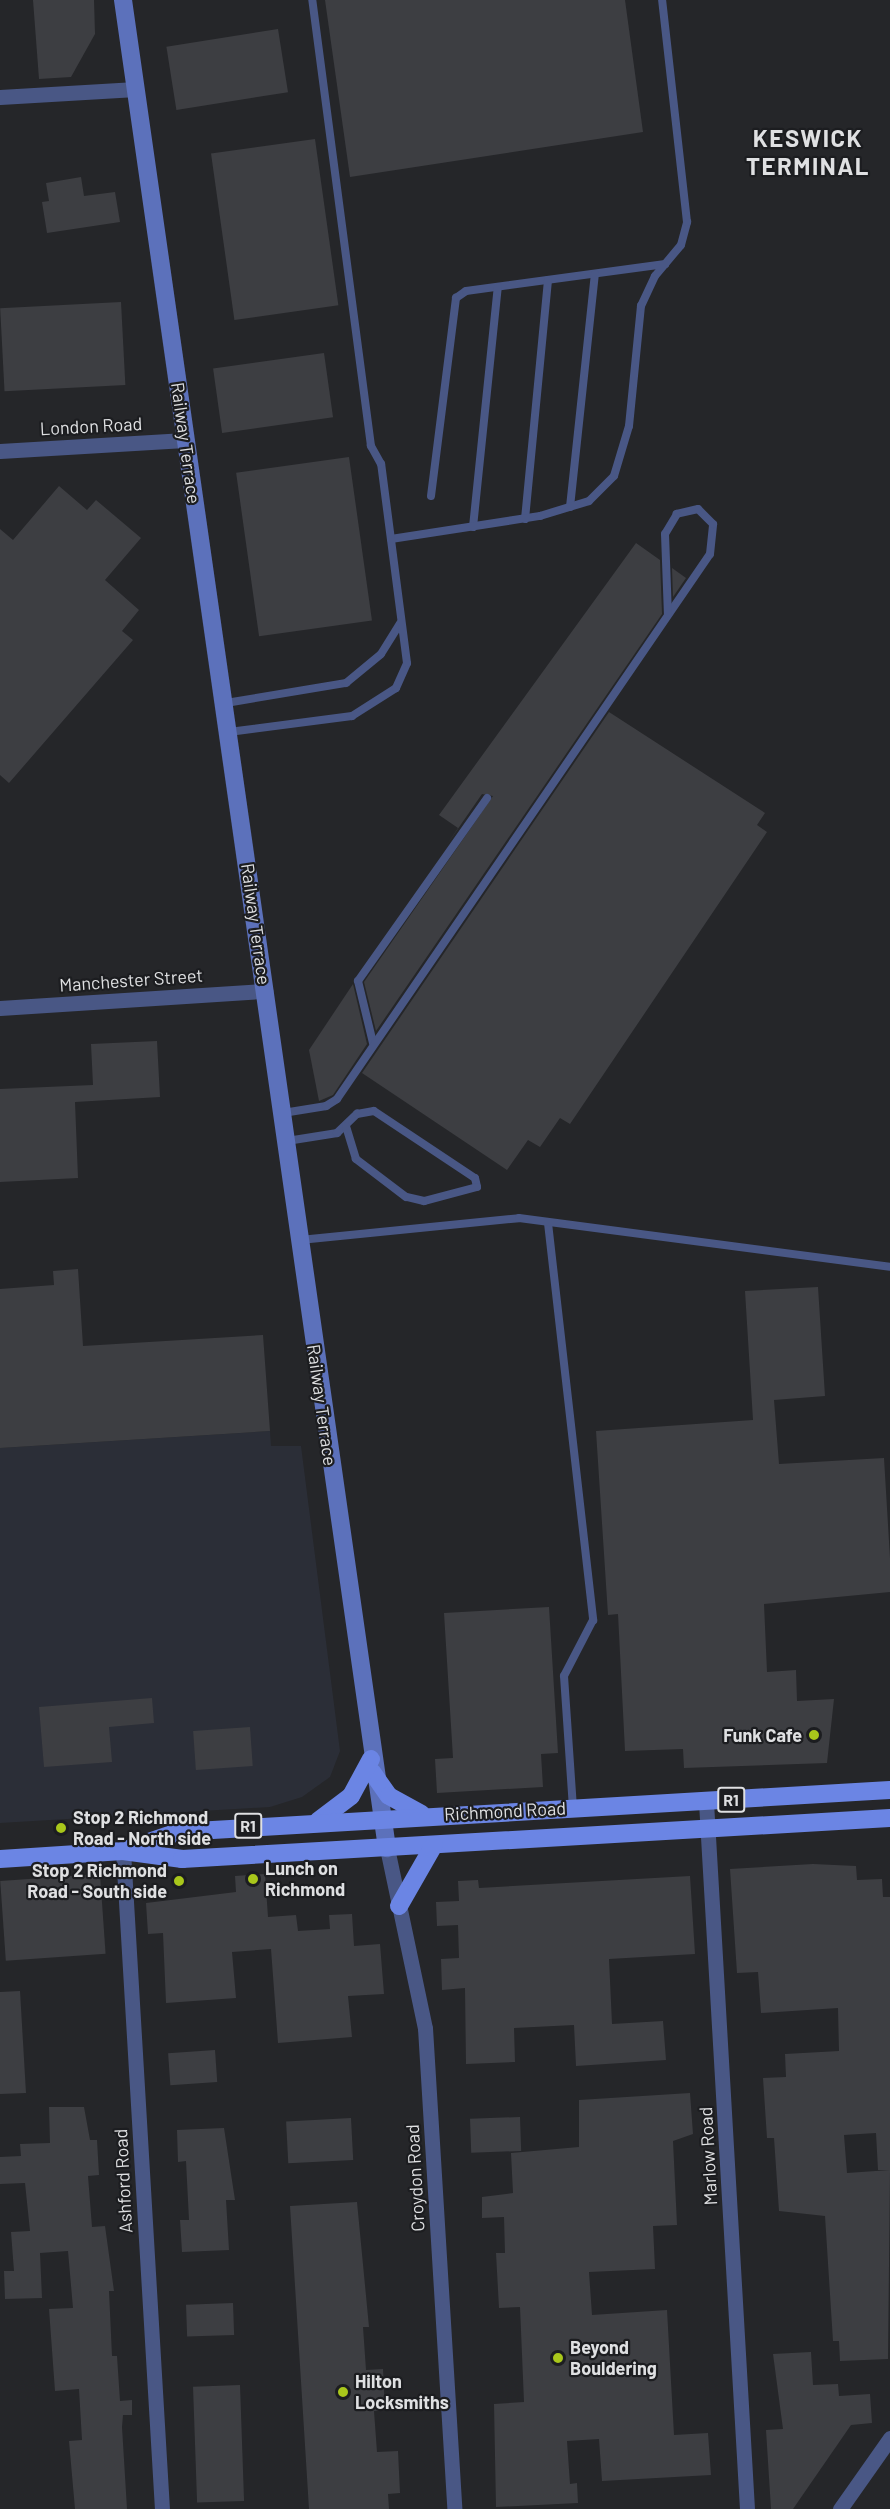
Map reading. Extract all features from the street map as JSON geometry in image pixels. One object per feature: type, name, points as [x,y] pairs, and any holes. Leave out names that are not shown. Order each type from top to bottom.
[{"type":"main road","name":"Railway Terrace","points":[[123,0],[185,440],[226,703],[379,1817],[387,1848]]},
{"type":"main road","points":[[318,1821],[351,1796],[372,1765],[389,1796],[425,1815]]},
{"type":"main road","name":"Richmond Road","points":[[123,1851],[178,1832],[379,1817],[706,1802],[890,1790]]},
{"type":"main road","name":"Richmond Road","points":[[0,1859],[123,1851],[182,1859],[890,1818]]},
{"type":"main road","points":[[399,1906],[434,1845]]},
{"type":"street","points":[[0,97],[136,89]]},
{"type":"street","name":"London Road","points":[[0,451],[185,440]]},
{"type":"street","name":"Manchester Street","points":[[0,1008],[265,992]]},
{"type":"street","name":"Marlow Road","points":[[706,1802],[747,2509]]},
{"type":"street","name":"Croydon Road","points":[[387,1848],[425,2028],[454,2509]]},
{"type":"street","name":"Ashford Road","points":[[123,1851],[162,2509]]},
{"type":"street","points":[[840,2509],[890,2438]]},
{"type":"lane","points":[[229,732],[332,721],[371,707],[404,674],[381,464],[371,446],[312,0]]},
{"type":"lane","points":[[390,539],[525,519],[570,507],[589,501],[615,476],[629,426],[641,306],[665,264],[681,245],[687,222],[662,0]]},
{"type":"lane","points":[[431,496],[456,298],[498,287],[665,264]]},
{"type":"lane","points":[[570,507],[595,274]]},
{"type":"lane","points":[[525,519],[548,280]]},
{"type":"lane","points":[[474,526],[498,287]]},
{"type":"lane","points":[[282,1114],[326,1106],[338,1099],[373,1043],[710,554],[713,524],[698,509],[677,514],[665,534],[668,614]]},
{"type":"lane","points":[[226,703],[346,683],[381,654],[400,623]]},
{"type":"lane","points":[[373,1043],[358,981],[487,798]]},
{"type":"lane","points":[[285,1141],[346,1127],[357,1114],[374,1110],[476,1178],[477,1187],[424,1201],[406,1197],[356,1159],[346,1127]]},
{"type":"lane","points":[[298,1240],[519,1218],[890,1267]]},
{"type":"lane","points":[[548,1223],[593,1620],[564,1676],[573,1808]]},
{"type":"shaded area","points":[[270,1431],[271,1446],[301,1446],[340,1751],[330,1777],[302,1797],[270,1807],[0,1823],[0,1448]]},
{"type":"building","points":[[33,0],[94,0],[95,34],[71,77],[39,79]]},
{"type":"building","points":[[325,0],[625,0],[643,132],[350,177]]},
{"type":"building","points":[[278,29],[288,92],[176,110],[166,47]]},
{"type":"building","points":[[315,139],[338,305],[234,320],[211,154]]},
{"type":"building","points":[[81,177],[84,196],[115,192],[120,222],[47,233],[42,202],[49,201],[46,183]]},
{"type":"building","points":[[121,302],[125,385],[5,391],[0,308]]},
{"type":"building","points":[[324,353],[333,417],[222,433],[213,369]]},
{"type":"building","points":[[349,457],[372,620],[259,636],[236,473]]},
{"type":"building","points":[[59,486],[87,510],[96,500],[141,538],[105,580],[139,610],[122,631],[133,640],[9,783],[0,775],[0,529],[13,540]]},
{"type":"building","points":[[636,543],[660,560],[662,614],[376,1031],[364,982],[493,796],[482,794],[446,846],[458,828],[439,815]]},
{"type":"building","points":[[672,568],[686,578],[673,597]]},
{"type":"building","points":[[609,712],[765,813],[757,825],[767,832],[570,1124],[560,1118],[540,1147],[528,1140],[507,1170],[362,1073]]},
{"type":"building","points":[[353,984],[367,1044],[333,1095],[319,1101],[309,1050]]},
{"type":"building","points":[[157,1041],[160,1097],[75,1102],[78,1178],[0,1182],[0,1089],[93,1085],[91,1044]]},
{"type":"building","points":[[78,1269],[83,1346],[263,1335],[270,1431],[0,1448],[0,1289],[54,1285],[53,1271]]},
{"type":"building","points":[[818,1287],[825,1396],[774,1400],[779,1464],[884,1458],[890,1558],[890,1592],[764,1604],[767,1672],[796,1670],[797,1701],[834,1699],[827,1763],[684,1768],[683,1749],[625,1751],[618,1614],[608,1615],[596,1431],[753,1420],[745,1291]]},
{"type":"building","points":[[549,1607],[558,1753],[541,1754],[543,1787],[437,1793],[435,1759],[453,1758],[444,1613]]},
{"type":"building","points":[[152,1698],[154,1723],[109,1727],[112,1762],[44,1767],[39,1707]]},
{"type":"building","points":[[250,1727],[253,1766],[196,1770],[193,1731]]},
{"type":"building","points":[[813,1864],[856,1866],[857,1880],[882,1879],[883,1897],[890,1897],[890,2170],[888,2359],[840,2361],[839,2341],[833,2341],[825,2216],[779,2211],[774,2138],[767,2138],[763,2078],[786,2077],[785,2054],[839,2051],[838,2008],[761,2013],[758,1972],[737,1973],[730,1869]],"holes":[[[876,2133],[878,2170],[890,2170],[847,2173],[844,2135]]]},
{"type":"building","points":[[100,1874],[106,1954],[6,1961],[0,1881]]},
{"type":"building","points":[[265,1874],[268,1917],[296,1915],[298,1931],[330,1929],[329,1915],[352,1914],[354,1946],[380,1944],[384,1994],[348,1996],[352,2037],[278,2043],[271,1949],[232,1952],[236,1998],[166,2003],[163,1933],[148,1934],[146,1903],[236,1892],[235,1876]]},
{"type":"building","points":[[690,1876],[695,1954],[609,1959],[612,2024],[663,2021],[666,2060],[576,2066],[574,2025],[514,2028],[515,2062],[466,2064],[465,1988],[442,1990],[441,1959],[459,1958],[458,1925],[437,1926],[436,1902],[459,1901],[458,1881],[478,1880],[479,1888]]},
{"type":"building","points":[[20,1991],[26,2093],[0,2094],[0,1992]]},
{"type":"building","points":[[215,2050],[217,2082],[170,2085],[168,2053]]},
{"type":"building","points":[[690,2093],[693,2134],[673,2141],[677,2225],[653,2226],[655,2269],[589,2272],[592,2315],[667,2310],[674,2435],[708,2433],[711,2475],[602,2481],[599,2439],[567,2441],[570,2484],[577,2483],[578,2503],[496,2507],[494,2404],[524,2402],[520,2307],[499,2308],[496,2253],[505,2253],[504,2217],[482,2218],[482,2197],[513,2193],[511,2153],[579,2147],[579,2100]]},
{"type":"building","points":[[49,2107],[84,2107],[90,2140],[97,2140],[99,2175],[88,2176],[92,2227],[105,2226],[114,2291],[109,2291],[112,2356],[117,2356],[120,2401],[132,2400],[132,2415],[123,2415],[122,2427],[127,2509],[75,2509],[69,2441],[82,2440],[79,2389],[55,2391],[49,2309],[73,2308],[68,2251],[40,2253],[42,2298],[5,2299],[4,2271],[14,2271],[11,2232],[30,2231],[25,2183],[0,2184],[0,2157],[21,2156],[20,2144],[50,2143]]},
{"type":"building","points":[[520,2117],[521,2151],[471,2153],[470,2119]]},
{"type":"building","points":[[351,2118],[353,2160],[288,2163],[286,2121]]},
{"type":"building","points":[[224,2128],[235,2200],[226,2200],[229,2250],[182,2252],[180,2220],[189,2220],[186,2161],[178,2162],[177,2130]]},
{"type":"building","points":[[357,2202],[369,2327],[363,2327],[366,2370],[383,2369],[385,2410],[374,2411],[377,2452],[398,2451],[400,2493],[388,2494],[389,2509],[309,2509],[290,2206]]},
{"type":"building","points":[[233,2303],[234,2335],[187,2337],[186,2305]]},
{"type":"building","points":[[811,2352],[813,2385],[838,2384],[839,2396],[870,2394],[872,2423],[851,2425],[793,2509],[771,2509],[766,2430],[783,2429],[773,2354]]},
{"type":"building","points":[[240,2385],[244,2501],[197,2503],[193,2387]]},
{"type":"place","name":"Funk Cafe","points":[[814,1735]]},
{"type":"place","name":"Stop 2 Richmond Road - North side","points":[[61,1828]]},
{"type":"place","name":"Lunch on Richmond","points":[[253,1879]]},
{"type":"place","name":"Stop 2 Richmond Road - South side","points":[[179,1881]]},
{"type":"place","name":"Beyond Bouldering","points":[[558,2358]]},
{"type":"place","name":"Hilton Locksmiths","points":[[343,2392]]},
{"type":"district","name":"KESWICK TERMINAL","points":[[808,152]]}]
